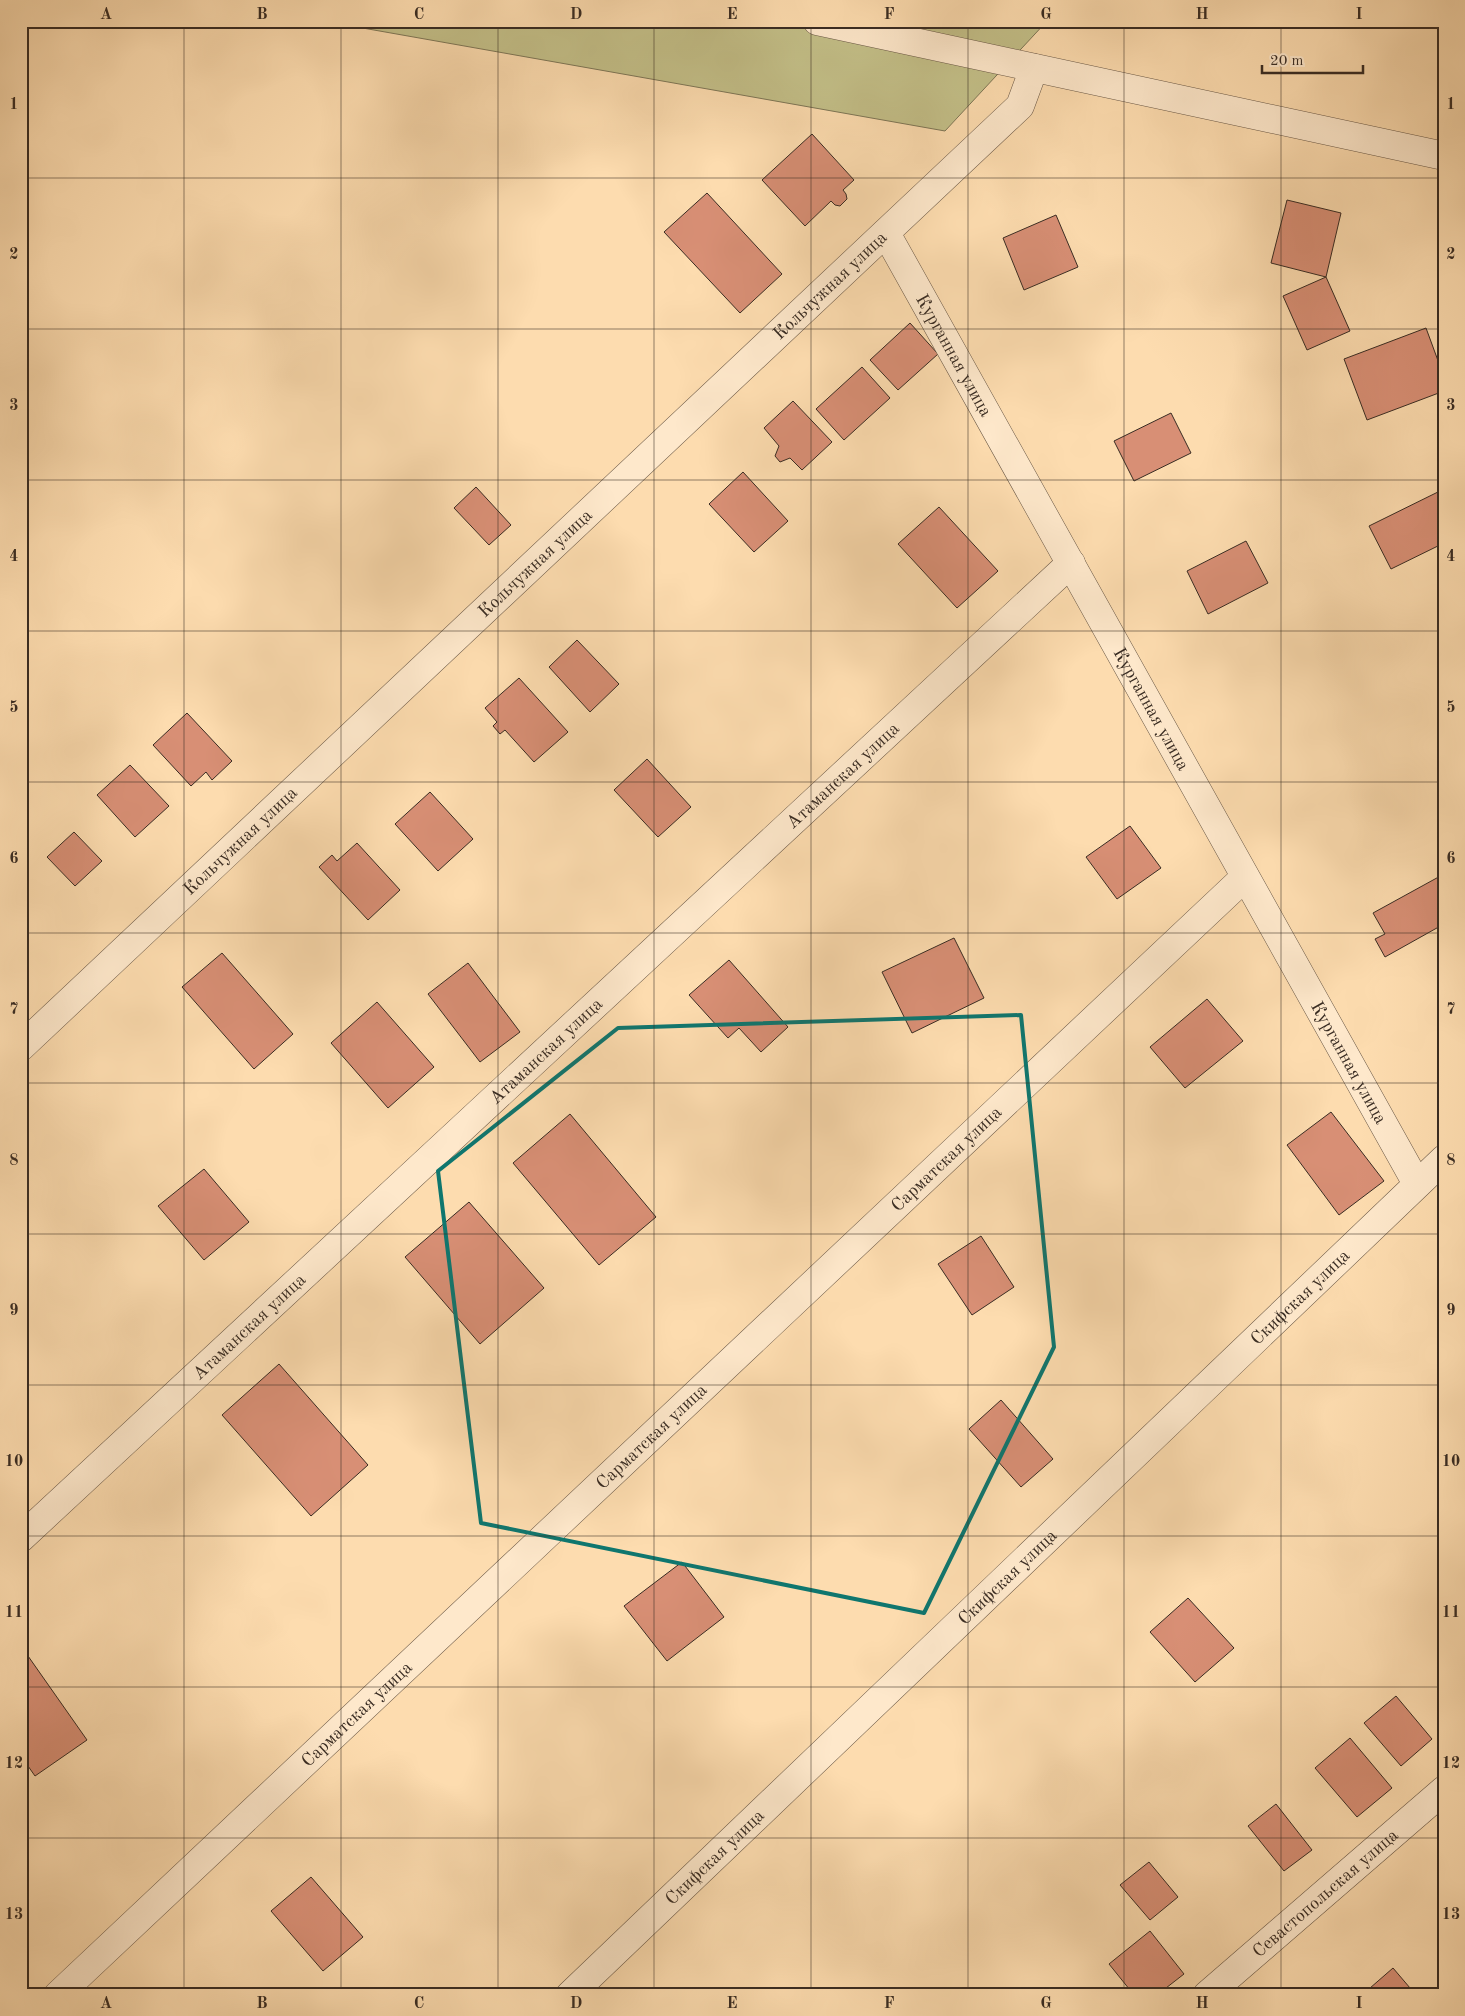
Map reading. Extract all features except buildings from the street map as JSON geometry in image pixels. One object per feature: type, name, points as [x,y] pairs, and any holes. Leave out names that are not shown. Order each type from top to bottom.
[{"type":"street","points":[[817,21],[1444,156]]},
{"type":"street","name":"Кольчужная улица","points":[[21,1047],[1020,106],[1034,68]]},
{"type":"street","name":"Курганная улица","points":[[886,233],[1417,1184]]},
{"type":"street","name":"Атаманская улица","points":[[21,1538],[1071,563]]},
{"type":"street","name":"Сарматская улица","points":[[58,1995],[1245,877]]},
{"type":"street","name":"Скифская улица","points":[[570,1995],[1444,1159]]},
{"type":"street","name":"Севастопольская улица","points":[[1207,1995],[1444,1790]]},
{"type":"highlighted area","points":[[1021,1015],[1054,1347],[924,1613],[481,1523],[438,1171],[618,1028]]},
{"type":"shaded area","points":[[323,21],[1047,21],[945,131]]}]
